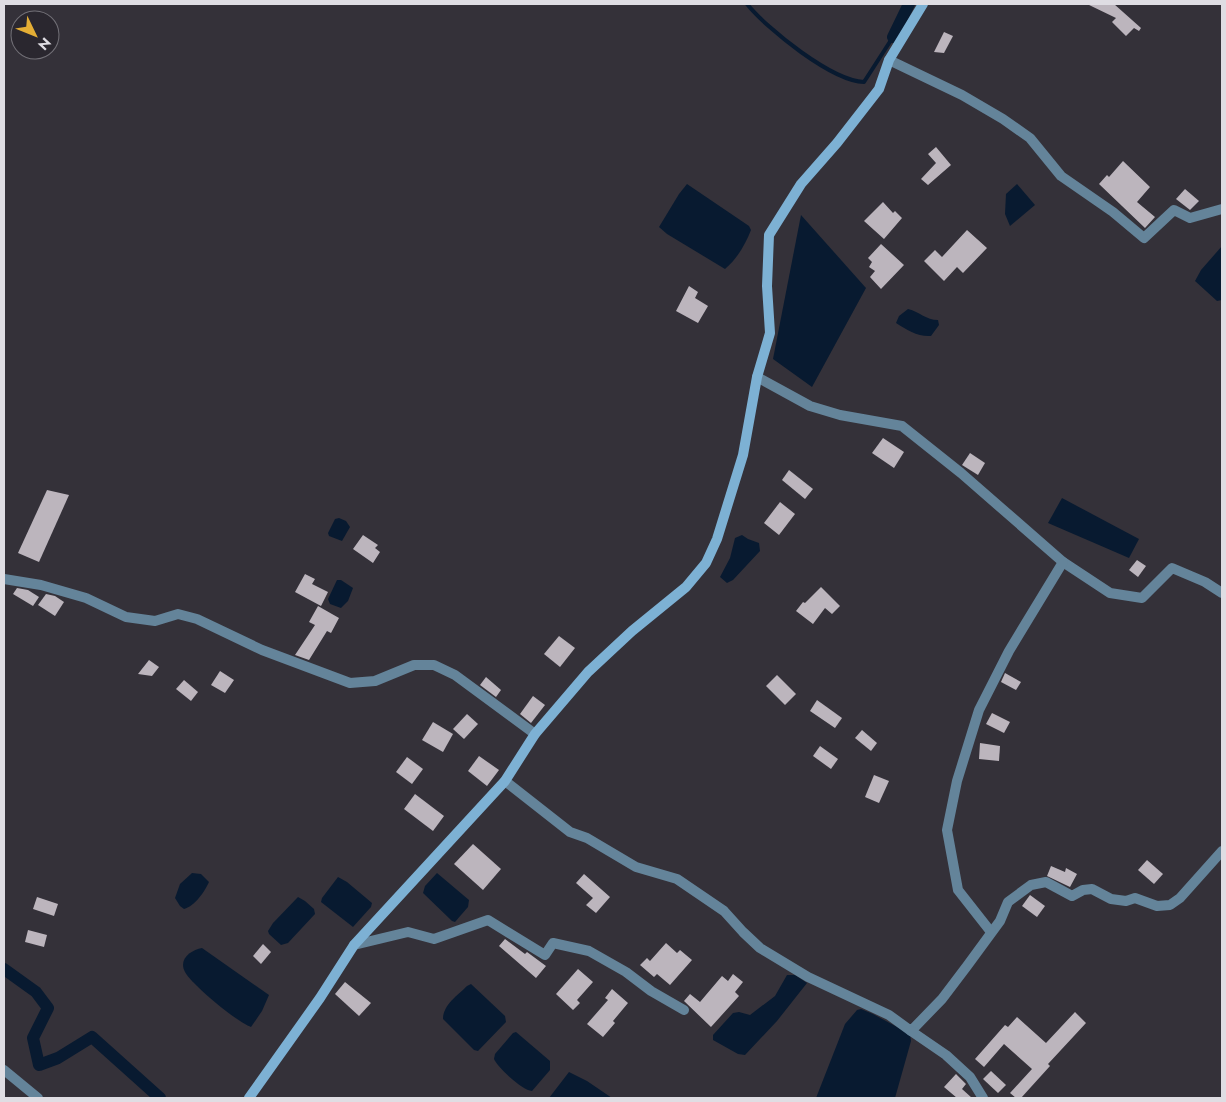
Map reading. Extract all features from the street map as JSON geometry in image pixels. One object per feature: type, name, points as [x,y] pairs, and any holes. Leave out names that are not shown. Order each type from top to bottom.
[{"type":"street","points":[[249,1098],[320,998],[354,945],[505,781],[535,734],[588,672],[686,587],[706,563],[717,539],[743,455],[758,377],[770,333],[767,286],[768,235],[801,184],[837,143],[879,89],[889,60],[923,4]]},
{"type":"street","points":[[889,60],[962,95],[1003,119],[1030,138],[1061,176],[1112,212],[1144,238],[1174,210],[1190,218],[1222,209]]},
{"type":"street","points":[[758,377],[810,406],[840,415],[902,426],[961,473],[1063,562],[1110,593],[1142,598],[1172,568],[1205,582],[1222,592]]},
{"type":"street","points":[[992,932],[958,890],[947,830],[957,780],[979,710],[1009,651],[1063,562]]},
{"type":"street","points":[[4,579],[41,585],[86,598],[126,617],[155,621],[178,614],[197,619],[262,650],[350,683],[375,681],[414,665],[434,665],[455,675],[535,734]]},
{"type":"street","points":[[505,781],[570,832],[587,838],[636,867],[677,879],[724,911],[760,948],[808,977],[889,1015],[946,1055],[970,1077],[982,1098]]},
{"type":"street","points":[[911,1032],[942,999],[992,932],[1000,921],[1008,902],[1031,885],[1046,882],[1072,896],[1083,890],[1092,889],[1111,899],[1126,901],[1135,898],[1157,906],[1170,906],[1180,898],[1222,851]]},
{"type":"street","points":[[354,945],[408,932],[434,939],[488,920],[545,955],[553,942],[590,951],[684,1010]]},
{"type":"street","points":[[4,1070],[38,1098]]},
{"type":"water","points":[[687,184],[749,226],[751,230],[740,251],[725,269],[667,234],[659,227]]},
{"type":"water","points":[[1017,184],[1035,205],[1010,226],[1005,214],[1006,194]]},
{"type":"water","points":[[801,215],[866,288],[812,387],[773,359]]},
{"type":"water","points":[[1222,246],[1222,300],[1217,301],[1195,281],[1201,270]]},
{"type":"water","points":[[908,309],[930,319],[938,320],[939,325],[931,336],[917,334],[896,323],[899,316]]},
{"type":"water","points":[[1062,498],[1139,539],[1129,558],[1048,523]]},
{"type":"water","points":[[339,518],[346,521],[350,527],[342,541],[329,536],[328,533],[335,519]]},
{"type":"water","points":[[742,535],[759,543],[760,551],[733,580],[727,583],[720,577],[730,558],[735,538]]},
{"type":"water","points":[[337,580],[341,580],[353,588],[348,601],[341,608],[330,604],[328,599]]},
{"type":"water","points":[[192,873],[201,874],[209,882],[196,902],[184,909],[175,898],[180,884]]},
{"type":"water","points":[[437,873],[469,900],[468,907],[455,922],[423,893],[425,886]]},
{"type":"water","points":[[338,877],[372,903],[371,907],[353,927],[321,902]]},
{"type":"water","points":[[298,897],[314,909],[315,914],[288,943],[281,945],[268,931],[273,923]]},
{"type":"water","points":[[202,948],[269,995],[262,1011],[251,1027],[244,1024],[215,1002],[185,972],[183,967],[184,959],[190,953]]},
{"type":"water","points":[[787,975],[795,975],[807,983],[777,1021],[745,1055],[738,1054],[713,1040],[713,1035],[733,1013],[739,1012],[750,1015],[775,996]]},
{"type":"water","points":[[471,984],[505,1016],[506,1022],[478,1051],[474,1050],[443,1019],[448,1005]]},
{"type":"water","points":[[861,1009],[910,1034],[911,1041],[895,1098],[816,1098],[845,1024],[857,1010]]},
{"type":"water","points":[[516,1032],[550,1061],[550,1070],[532,1091],[511,1078],[500,1068],[494,1059],[495,1054]]},
{"type":"water","points":[[569,1072],[587,1081],[612,1098],[549,1098]]},
{"type":"building","points":[[1087,4],[1114,4],[1141,28],[1139,31],[1134,28],[1126,36],[1112,22],[1116,18]]},
{"type":"building","points":[[944,32],[953,36],[944,53],[934,52]]},
{"type":"building","points":[[936,147],[951,165],[928,185],[921,179],[936,163],[928,154]]},
{"type":"building","points":[[1123,161],[1150,187],[1137,202],[1155,217],[1145,228],[1099,184],[1107,175],[1109,177]]},
{"type":"building","points":[[1185,189],[1199,201],[1190,210],[1176,199]]},
{"type":"building","points":[[883,202],[893,213],[895,211],[902,218],[884,239],[864,221]]},
{"type":"building","points":[[967,230],[987,248],[963,273],[957,267],[944,281],[924,261],[935,250],[942,257]]},
{"type":"building","points":[[881,244],[904,265],[881,289],[870,277],[875,271],[869,267],[872,262],[868,258]]},
{"type":"building","points":[[689,286],[698,292],[695,298],[708,306],[698,323],[676,311]]},
{"type":"building","points":[[883,438],[904,452],[894,468],[872,453]]},
{"type":"building","points":[[970,453],[985,463],[978,475],[962,465]]},
{"type":"building","points":[[789,470],[813,489],[805,499],[782,480]]},
{"type":"building","points":[[47,490],[69,495],[39,562],[18,553]]},
{"type":"building","points":[[780,502],[795,514],[779,535],[764,523]]},
{"type":"building","points":[[363,535],[378,545],[375,548],[380,552],[373,563],[353,549]]},
{"type":"building","points":[[1137,560],[1146,566],[1138,577],[1129,570]]},
{"type":"building","points":[[305,574],[315,579],[312,584],[328,592],[321,606],[295,592]]},
{"type":"building","points":[[821,587],[840,606],[832,614],[825,608],[813,624],[796,611],[803,602],[805,603]]},
{"type":"building","points":[[17,588],[28,590],[39,597],[33,606],[13,594]]},
{"type":"building","points":[[46,594],[55,596],[64,602],[55,616],[38,605]]},
{"type":"building","points":[[318,606],[339,618],[331,633],[327,631],[309,660],[295,655],[315,625],[309,622]]},
{"type":"building","points":[[559,636],[575,648],[560,667],[544,654]]},
{"type":"building","points":[[149,660],[159,667],[152,676],[138,674]]},
{"type":"building","points":[[220,671],[234,680],[225,693],[211,685]]},
{"type":"building","points":[[1005,673],[1021,682],[1016,690],[1001,682]]},
{"type":"building","points":[[777,675],[796,694],[785,705],[766,686]]},
{"type":"building","points":[[486,677],[501,690],[496,697],[480,685]]},
{"type":"building","points":[[184,680],[198,692],[191,701],[176,689]]},
{"type":"building","points":[[533,696],[545,705],[531,723],[520,714]]},
{"type":"building","points":[[817,700],[842,718],[835,728],[810,711]]},
{"type":"building","points":[[992,713],[1010,722],[1004,733],[986,724]]},
{"type":"building","points":[[467,714],[478,724],[464,739],[453,729]]},
{"type":"building","points":[[433,722],[453,734],[443,752],[422,740]]},
{"type":"building","points":[[862,730],[877,743],[871,751],[855,738]]},
{"type":"building","points":[[980,743],[1000,746],[999,761],[979,759]]},
{"type":"building","points":[[820,746],[838,759],[831,769],[813,756]]},
{"type":"building","points":[[479,756],[499,770],[487,786],[468,771]]},
{"type":"building","points":[[407,757],[423,769],[412,784],[396,772]]},
{"type":"building","points":[[874,775],[889,781],[879,803],[865,797]]},
{"type":"building","points":[[415,794],[444,816],[433,831],[404,809]]},
{"type":"building","points":[[473,844],[501,869],[483,890],[454,864]]},
{"type":"building","points":[[1147,860],[1163,874],[1154,884],[1138,870]]},
{"type":"building","points":[[1051,866],[1065,872],[1066,868],[1077,874],[1070,887],[1047,876]]},
{"type":"building","points":[[584,874],[610,897],[596,913],[586,905],[593,898],[576,883]]},
{"type":"building","points":[[1030,895],[1045,906],[1037,917],[1022,906]]},
{"type":"building","points":[[37,897],[58,904],[54,916],[33,909]]},
{"type":"building","points":[[28,930],[47,935],[44,947],[25,942]]},
{"type":"building","points":[[505,939],[525,954],[527,952],[546,966],[536,978],[499,946]]},
{"type":"building","points":[[666,943],[677,953],[680,950],[692,960],[670,985],[657,974],[654,977],[640,965],[647,958],[650,961]]},
{"type":"building","points":[[263,944],[271,952],[261,964],[253,956]]},
{"type":"building","points":[[578,969],[593,982],[577,1000],[580,1003],[573,1010],[556,994]]},
{"type":"building","points":[[733,974],[743,982],[735,992],[739,996],[711,1027],[684,1001],[690,994],[700,1002],[722,976],[728,981]]},
{"type":"building","points":[[345,982],[371,1003],[359,1016],[335,994]]},
{"type":"building","points":[[612,989],[628,1003],[603,1037],[587,1024],[608,1000],[605,998]]},
{"type":"building","points":[[1075,1012],[1086,1023],[1048,1064],[1050,1066],[1021,1098],[1016,1098],[1010,1093],[1032,1069],[1004,1044],[984,1067],[975,1059],[1005,1025],[1008,1027],[1017,1017],[1046,1043]]},
{"type":"building","points":[[991,1071],[1006,1085],[998,1093],[983,1079]]},
{"type":"building","points":[[956,1074],[966,1084],[962,1089],[972,1098],[957,1098],[944,1087]]},
{"type":"waterway","points":[[747,4],[769,27],[801,52],[835,73],[864,82],[893,37]]},
{"type":"waterway","points":[[893,37],[909,4]]},
{"type":"waterway","points":[[4,969],[36,992],[48,1008],[33,1038],[39,1065],[58,1058],[92,1037],[160,1098]]}]
